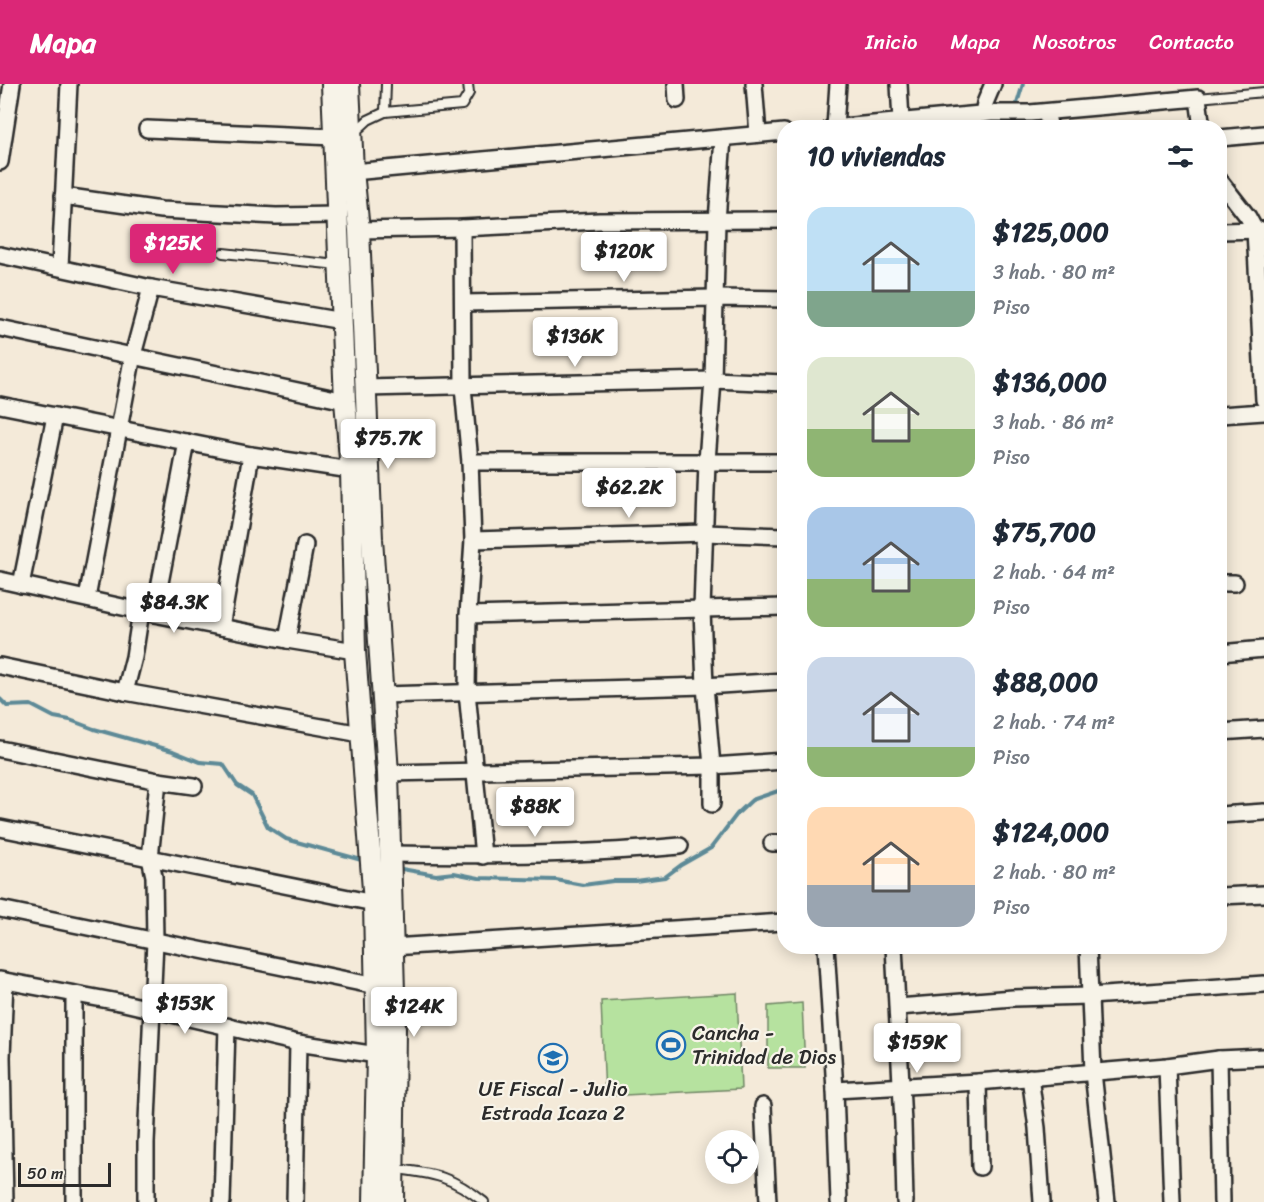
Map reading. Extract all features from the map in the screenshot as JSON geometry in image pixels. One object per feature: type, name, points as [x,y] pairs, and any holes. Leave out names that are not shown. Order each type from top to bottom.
[{"type":"street","points":[[0,162],[12,84]]},
{"type":"street","points":[[60,267],[69,84]]},
{"type":"street","points":[[332,84],[343,136],[345,173],[359,230],[365,388],[388,772],[383,863],[374,903],[377,1055],[374,1202]]},
{"type":"street","points":[[343,136],[349,84]]},
{"type":"street","points":[[676,84],[677,100]]},
{"type":"street","points":[[754,84],[758,134]]},
{"type":"street","points":[[834,120],[838,84]]},
{"type":"street","points":[[899,84],[901,120]]},
{"type":"street","points":[[987,114],[985,103],[993,84]]},
{"type":"street","points":[[913,120],[987,114],[1030,114],[1198,98],[1201,120]]},
{"type":"street","points":[[1046,112],[1048,120]]},
{"type":"street","points":[[147,129],[343,136]]},
{"type":"street","points":[[345,173],[777,133]]},
{"type":"street","points":[[1227,137],[1264,134]]},
{"type":"street","points":[[712,804],[712,766],[705,686],[702,610],[707,461],[713,380],[717,220],[723,138]]},
{"type":"street","points":[[345,173],[337,215],[345,401],[351,470],[355,651],[361,734],[383,863],[392,947],[395,1029],[393,1202]]},
{"type":"street","points":[[1227,190],[1260,230],[1264,400]]},
{"type":"street","points":[[63,196],[161,210],[276,216],[337,215]]},
{"type":"street","points":[[359,230],[462,228],[599,221],[777,220]]},
{"type":"street","points":[[462,228],[463,387],[470,462],[473,540],[468,615],[467,692],[483,856]]},
{"type":"street","points":[[1227,231],[1260,230]]},
{"type":"street","points":[[0,255],[151,288],[342,321]]},
{"type":"street","points":[[87,598],[133,355],[151,288]]},
{"type":"street","points":[[463,303],[777,299]]},
{"type":"street","points":[[0,328],[345,401]]},
{"type":"street","points":[[365,388],[713,380],[777,384]]},
{"type":"street","points":[[0,405],[251,455],[351,470]]},
{"type":"street","points":[[1227,415],[1264,412]]},
{"type":"street","points":[[21,585],[55,416]]},
{"type":"street","points":[[125,692],[148,612],[187,442]]},
{"type":"street","points":[[221,627],[251,455]]},
{"type":"street","points":[[470,462],[777,462]]},
{"type":"street","points":[[473,540],[705,533],[777,536]]},
{"type":"street","points":[[287,640],[304,545]]},
{"type":"street","points":[[0,580],[221,627],[355,651]]},
{"type":"street","points":[[468,615],[777,607]]},
{"type":"street","points":[[1227,652],[1264,649]]},
{"type":"street","points":[[0,666],[125,692],[361,734]]},
{"type":"street","points":[[382,695],[705,686],[777,681]]},
{"type":"street","points":[[1227,732],[1264,729]]},
{"type":"street","points":[[0,749],[158,781],[194,786]]},
{"type":"street","points":[[388,772],[712,766],[777,761]]},
{"type":"street","points":[[146,1202],[146,1143],[155,941],[154,876],[150,858],[158,781]]},
{"type":"street","points":[[1227,815],[1264,812]]},
{"type":"street","points":[[0,828],[374,903]]},
{"type":"street","points":[[383,863],[483,856],[620,852],[680,846]]},
{"type":"street","points":[[1227,896],[1264,894]]},
{"type":"street","points":[[0,909],[375,986]]},
{"type":"street","points":[[392,947],[777,922]]},
{"type":"street","points":[[826,954],[839,1202]]},
{"type":"street","points":[[895,954],[905,1202]]},
{"type":"street","points":[[1088,954],[1093,1072],[1107,1202]]},
{"type":"street","points":[[5,1202],[2,980],[227,1026],[298,1043],[377,1055]]},
{"type":"street","points":[[898,1007],[1264,984]]},
{"type":"street","points":[[74,994],[74,1202]]},
{"type":"street","points":[[222,1202],[227,1026]]},
{"type":"street","points":[[295,1202],[298,1043]]},
{"type":"street","points":[[835,1090],[978,1082],[1167,1066],[1219,1059],[1264,1057]]},
{"type":"street","points":[[1219,1059],[1222,1202]]},
{"type":"street","points":[[1167,1066],[1172,1202]]},
{"type":"street","points":[[1030,1077],[1038,1128],[1042,1202]]},
{"type":"street","points":[[978,1082],[980,1167]]},
{"type":"street","points":[[763,1106],[768,1202]]},
{"type":"lane","points":[[385,112],[386,84]]},
{"type":"lane","points":[[343,136],[385,112],[462,105],[469,93],[468,84]]},
{"type":"lane","points":[[1198,98],[1264,92]]},
{"type":"lane","points":[[223,253],[339,265]]},
{"type":"lane","points":[[393,1169],[444,1177],[468,1189],[484,1202]]},
{"type":"green space","name":"Cancha - Trinidad de Dios","points":[[737,993],[741,1089],[605,1096],[601,1001]]},
{"type":"green space","points":[[802,1003],[805,1068],[768,1068],[768,1006]]},
{"type":"waterway","points":[[1015,110],[1023,84]]},
{"type":"waterway","points":[[0,699],[7,706],[31,705],[54,717],[173,751],[200,762],[223,764],[237,785],[252,795],[268,827],[286,839],[365,861]]},
{"type":"waterway","points":[[396,868],[436,875],[454,873],[479,878],[556,880],[583,885],[665,877],[711,848],[737,814],[752,800],[777,791]]},
{"type":"place","name":"Cancha - Trinidad de Dios","points":[[671,1045]]},
{"type":"place","name":"UE Fiscal - Julio Estrada Icaza 2","points":[[553,1058]]}]
